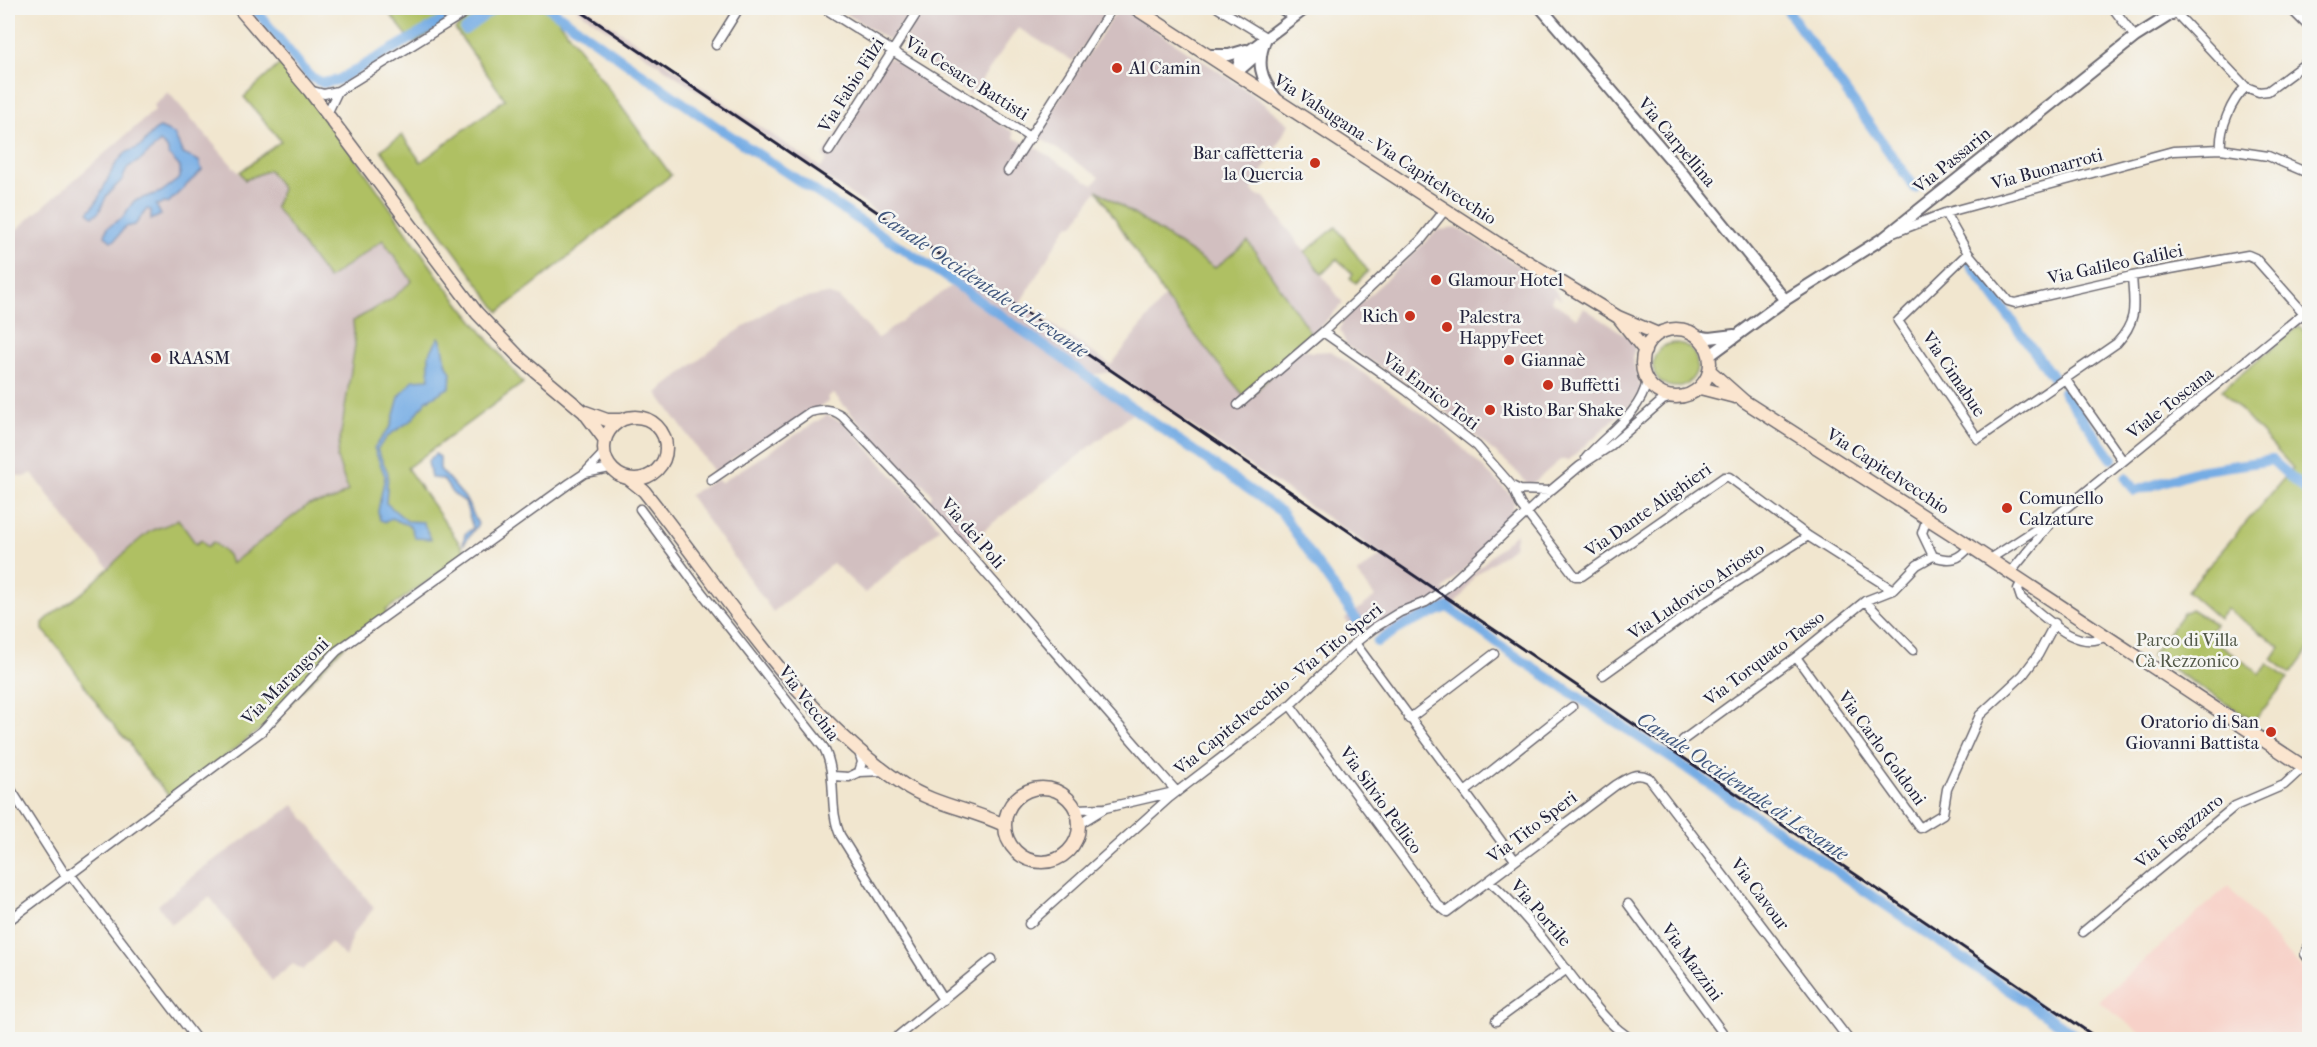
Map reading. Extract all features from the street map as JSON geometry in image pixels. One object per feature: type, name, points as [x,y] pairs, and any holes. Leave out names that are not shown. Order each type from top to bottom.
[{"type":"main road","points":[[239,8],[309,90],[477,313],[521,359],[584,412],[604,447],[610,468],[629,479],[650,499],[721,595],[813,705],[859,751],[885,771],[933,800],[978,813],[1004,825]]},
{"type":"main road","name":"Via Valsugana - Via Capitelvecchio","points":[[1135,8],[1445,210],[1618,317]]},
{"type":"main road","points":[[1618,317],[1658,334]]},
{"type":"main road","points":[[1618,317],[1644,351]]},
{"type":"main road","points":[[1677,329],[1696,336],[1703,343],[1709,356],[1709,370],[1700,388],[1686,395],[1672,396],[1657,391],[1647,381],[1643,372],[1644,351],[1658,334],[1677,329]]},
{"type":"main road","name":"Via Capitelvecchio","points":[[1709,370],[1744,400],[2307,766]]},
{"type":"main road","name":"Via Capitelvecchio","points":[[1700,388],[1744,400]]},
{"type":"main road","points":[[584,412],[608,420],[638,417],[654,423],[660,430],[664,437],[666,455],[657,470],[650,499]]},
{"type":"main road","points":[[604,447],[614,425],[621,420]]},
{"type":"main road","points":[[629,479],[644,478],[657,470]]},
{"type":"main road","points":[[1041,787],[1061,793],[1076,809],[1079,825],[1077,836],[1069,850],[1058,858],[1042,862],[1032,861],[1015,851],[1009,844],[1004,825],[1007,810],[1021,794],[1041,787]]},
{"type":"main road","points":[[978,813],[1007,810]]},
{"type":"street","points":[[309,90],[324,94],[338,91],[472,8]]},
{"type":"street","points":[[716,45],[739,8]]},
{"type":"street","name":"Via Cesare Battisti","points":[[824,8],[1031,138]]},
{"type":"street","name":"Via Fabio Filzi","points":[[830,151],[920,8]]},
{"type":"street","points":[[1008,171],[1112,8]]},
{"type":"street","points":[[1218,8],[1267,38]]},
{"type":"street","points":[[1280,8],[1293,17]]},
{"type":"street","points":[[1236,73],[1238,62],[1250,49],[1306,8]]},
{"type":"street","name":"Via Carpellina","points":[[1541,8],[1785,300]]},
{"type":"street","points":[[2113,8],[2135,37]]},
{"type":"street","points":[[2293,10],[2304,8]]},
{"type":"street","points":[[2178,10],[2246,87],[2259,92],[2268,91],[2310,60]]},
{"type":"street","name":"Via Passarin","points":[[1709,356],[1785,300],[1885,237],[2135,37],[2178,10]]},
{"type":"street","points":[[2293,10],[2310,28]]},
{"type":"street","points":[[1236,73],[1253,60],[1267,38]]},
{"type":"street","points":[[1207,55],[1229,55],[1250,49]]},
{"type":"street","points":[[1262,49],[1260,70],[1267,86],[1280,103]]},
{"type":"street","points":[[2221,149],[2219,137],[2239,93],[2246,87]]},
{"type":"street","points":[[327,114],[338,91]]},
{"type":"street","name":"Via Buonarroti","points":[[1885,237],[1945,213],[2173,151],[2221,149],[2268,156],[2310,174]]},
{"type":"street","points":[[1238,405],[1323,332],[1425,236],[1445,210]]},
{"type":"street","name":"Via Galileo Galilei","points":[[1945,213],[1968,253],[2002,297],[2015,303],[2132,276],[2248,255],[2255,258],[2308,314]]},
{"type":"street","name":"Via Cimabue","points":[[1968,253],[1898,321],[1978,439],[2066,380]]},
{"type":"street","points":[[2123,460],[2066,380],[2117,343],[2128,330],[2133,318],[2132,276]]},
{"type":"street","name":"Viale Toscana","points":[[1990,559],[2055,517],[2123,460],[2308,314]]},
{"type":"street","name":"Via Enrico Toti","points":[[1323,332],[1407,391],[1477,446],[1512,486],[1528,514]]},
{"type":"street","name":"Via Passarin","points":[[1696,336],[1722,338],[1741,333]]},
{"type":"street","points":[[1580,465],[1600,441],[1639,406],[1647,381]]},
{"type":"street","points":[[1580,465],[1609,447],[1655,406],[1672,396]]},
{"type":"street","name":"Via dei Poli","points":[[711,480],[810,412],[822,409],[834,410],[930,509],[1177,792]]},
{"type":"street","name":"Via Marangoni","points":[[8,921],[262,731],[337,651],[585,473],[604,447]]},
{"type":"street","name":"Via Capitelvecchio - Via Tito Speri","points":[[1029,924],[1092,865],[1177,792],[1290,705],[1355,643],[1400,612],[1419,606],[1434,596],[1580,465]]},
{"type":"street","name":"Via Marangoni","points":[[585,473],[610,468]]},
{"type":"street","name":"Via Dante Alighieri","points":[[1528,514],[1575,576],[1579,577],[1724,477],[1729,477],[1808,536],[1893,590]]},
{"type":"street","points":[[1512,486],[1520,490],[1550,491]]},
{"type":"street","name":"Via Vecchia","points":[[640,509],[699,589],[824,748],[833,776],[834,814],[840,835],[943,1000]]},
{"type":"street","name":"Viale Toscana","points":[[2010,573],[2055,517]]},
{"type":"street","points":[[1927,518],[1922,533],[1933,556],[1952,560],[1958,558],[1970,546]]},
{"type":"street","name":"Via Ludovico Ariosto","points":[[1603,675],[1702,604],[1808,536]]},
{"type":"street","name":"Via Torquato Tasso","points":[[1683,740],[1796,657],[1865,601],[1893,590],[1917,565],[1933,556]]},
{"type":"street","points":[[2022,581],[2018,589],[2021,598],[2075,639],[2092,643],[2106,636]]},
{"type":"street","points":[[1865,601],[1913,650]]},
{"type":"street","name":"Via Carlo Goldoni","points":[[1796,657],[1920,828],[1943,814],[1947,789],[1980,715],[2022,675],[2038,656],[2055,624]]},
{"type":"street","points":[[1355,643],[1515,860]]},
{"type":"street","points":[[1409,718],[1494,654]]},
{"type":"street","name":"Via Silvio Pellico","points":[[1290,705],[1438,905],[1447,912]]},
{"type":"street","points":[[1465,792],[1572,707]]},
{"type":"street","points":[[859,751],[862,762],[859,772]]},
{"type":"street","name":"Via Fogazzaro","points":[[2083,932],[2235,806],[2284,785],[2307,766]]},
{"type":"street","points":[[833,776],[849,777],[859,772],[885,771]]},
{"type":"street","name":"Via Tito Speri","points":[[1447,912],[1616,785],[1631,775],[1640,774]]},
{"type":"street","name":"Via Cavour","points":[[1640,774],[1656,784],[1850,1040]]},
{"type":"street","points":[[8,785],[68,875],[197,1040]]},
{"type":"street","points":[[1076,809],[1105,808],[1177,792]]},
{"type":"street","points":[[1079,825],[1105,808]]},
{"type":"street","name":"Via Portile","points":[[1489,880],[1513,901],[1602,1015],[1621,1033],[1633,1040]]},
{"type":"street","name":"Via Mazzini","points":[[1629,904],[1728,1040]]},
{"type":"street","points":[[2309,960],[2305,954],[2310,941]]},
{"type":"street","points":[[893,1040],[992,958]]},
{"type":"street","name":"Via Portile","points":[[1496,1021],[1567,969]]},
{"type":"street","points":[[1614,1040],[1621,1033]]},
{"type":"shaded area","points":[[575,8],[586,8],[821,168],[827,159],[823,156],[885,59],[892,58],[956,99],[958,96],[1013,132],[1014,138],[1038,149],[1093,185],[1099,177],[1036,135],[1117,10],[1123,9],[1241,86],[1289,124],[1252,190],[1256,195],[1264,197],[1343,303],[1312,335],[1248,241],[1215,268],[1097,190],[1074,225],[1067,226],[1020,303],[1111,365],[1165,296],[1167,300],[1311,352],[1331,351],[1440,426],[1513,497],[1514,505],[1507,521],[1493,541],[1443,590],[1448,593],[1464,576],[1469,577],[1517,532],[1514,547],[1474,576],[1463,595],[1447,611],[1369,636],[1364,630],[1358,636],[1345,619],[1375,597],[1357,573],[1382,555],[1112,372],[1090,375],[1075,366],[956,282],[967,273]]},
{"type":"shaded area","points":[[837,8],[913,8],[890,41]]},
{"type":"shaded area","points":[[923,8],[1106,8],[1105,14],[1073,61],[1018,28],[971,95],[920,61],[923,54],[905,43],[901,44]]},
{"type":"shaded area","points":[[168,92],[245,180],[269,170],[282,189],[328,279],[383,240],[412,281],[390,300],[353,321],[355,345],[337,457],[348,492],[334,500],[308,505],[231,564],[206,547],[165,528],[151,531],[109,568],[74,530],[32,473],[25,477],[16,475],[8,481],[8,237],[155,110],[153,106]]},
{"type":"shaded area","points":[[1458,228],[1552,286],[1562,300],[1554,295],[1551,301],[1577,318],[1584,308],[1633,340],[1635,349],[1632,358],[1641,388],[1634,401],[1569,460],[1560,460],[1530,486],[1510,465],[1426,395],[1347,346],[1340,330],[1343,320],[1438,230]]},
{"type":"shaded area","points":[[951,286],[1133,413],[966,544],[929,502],[932,494],[922,483],[914,485],[834,394],[828,397],[828,402],[748,452],[745,449],[715,473],[657,393],[724,340],[780,303],[827,294],[839,298],[878,338]]},
{"type":"shaded area","points":[[827,415],[845,423],[940,528],[865,593],[833,563],[773,612],[689,495],[717,479],[720,483]]},
{"type":"shaded area","points":[[294,805],[374,908],[353,934],[346,958],[331,942],[303,970],[293,964],[272,981],[210,897],[171,924],[158,905],[200,870]]},
{"type":"shaded area","points":[[2228,886],[2309,977],[2309,1039],[2149,1039],[2098,1001]]},
{"type":"green space","points":[[385,8],[470,8],[414,44]]},
{"type":"green space","points":[[479,8],[550,8],[671,175],[499,312],[381,150],[402,135],[421,162],[505,99],[455,29]]},
{"type":"green space","points":[[282,62],[335,129],[440,279],[523,383],[407,468],[467,554],[385,611],[387,614],[347,643],[282,712],[171,799],[143,765],[130,742],[121,735],[102,711],[43,630],[43,623],[83,592],[152,530],[178,519],[196,544],[201,540],[207,547],[213,542],[228,555],[231,564],[308,505],[334,500],[348,491],[337,458],[355,345],[353,321],[390,300],[412,281],[383,240],[328,279],[275,207],[282,189],[269,170],[245,180],[240,172],[281,141],[244,97]]},
{"type":"green space","points":[[1097,190],[1215,268],[1248,241],[1312,335],[1247,400],[1167,300]]},
{"type":"green space","points":[[1336,227],[1368,271],[1356,283],[1350,278],[1353,274],[1337,259],[1322,274],[1305,252]]},
{"type":"green space","name":"Parco di Villa Cà Rezzonico","points":[[2299,326],[2310,337],[2310,648],[2291,674],[2272,659],[2280,647],[2227,609],[2219,619],[2187,591],[2293,468],[2222,390]]},
{"type":"green space","points":[[1675,343],[1691,349],[1697,365],[1691,381],[1675,387],[1659,381],[1653,365],[1659,349]]},
{"type":"green space","name":"Parco di Villa Cà Rezzonico","points":[[2191,609],[2215,624],[2208,635],[2260,674],[2268,664],[2288,679],[2254,721],[2151,656],[2183,613]]},
{"type":"water","points":[[160,128],[174,134],[183,154],[199,161],[202,170],[169,202],[156,205],[161,215],[151,220],[151,210],[147,209],[135,225],[125,227],[115,240],[111,241],[105,236],[107,228],[122,218],[134,201],[161,192],[180,178],[180,167],[160,142],[141,160],[128,167],[122,180],[107,195],[99,212],[93,216],[88,212],[120,159],[141,146],[152,133]]},
{"type":"water","points":[[439,337],[448,369],[451,372],[450,387],[427,400],[412,420],[389,435],[377,449],[388,473],[386,503],[407,521],[423,522],[431,539],[415,538],[410,526],[391,518],[386,522],[380,520],[378,511],[385,476],[374,448],[391,426],[399,397],[413,380],[429,379],[429,355]]},
{"type":"water","points":[[435,454],[440,457],[440,469],[465,498],[478,524],[463,545],[465,534],[473,528],[465,502],[452,493],[443,479],[431,478],[428,461]]},
{"type":"waterway","name":"Canale Occidentale di Levante","points":[[254,8],[309,76],[323,83],[338,80],[454,14]]},
{"type":"waterway","name":"Canale Occidentale di Levante","points":[[465,30],[495,8]]},
{"type":"waterway","name":"Canale Occidentale di Levante","points":[[549,8],[720,129],[946,277],[1281,512],[1360,625]]},
{"type":"waterway","points":[[1786,8],[1915,188]]},
{"type":"waterway","points":[[1969,262],[2055,380]]},
{"type":"waterway","points":[[2063,391],[2112,459]]},
{"type":"waterway","points":[[2126,478],[2135,491],[2197,471],[2272,460],[2310,495]]},
{"type":"waterway","name":"Canale Occidentale di Levante","points":[[1377,642],[1405,625],[1448,607],[1505,649],[1689,770],[2082,1040]]},
{"type":"railway","points":[[576,8],[2100,1040]]},
{"type":"place","name":"Al Camin","points":[[1117,68]]},
{"type":"place","name":"Bar caffetteria la Quercia","points":[[1315,163]]},
{"type":"place","name":"Glamour Hotel","points":[[1436,280]]},
{"type":"place","name":"Rich","points":[[1410,316]]},
{"type":"place","name":"Palestra HappyFeet","points":[[1447,327]]},
{"type":"place","name":"RAASM","points":[[156,358]]},
{"type":"place","name":"Giannaè","points":[[1509,360]]},
{"type":"place","name":"Buffetti","points":[[1548,385]]},
{"type":"place","name":"Risto Bar Shake","points":[[1490,410]]},
{"type":"place","name":"Comunello Calzature","points":[[2007,508]]},
{"type":"place","name":"Oratorio di San Giovanni Battista","points":[[2271,732]]}]
